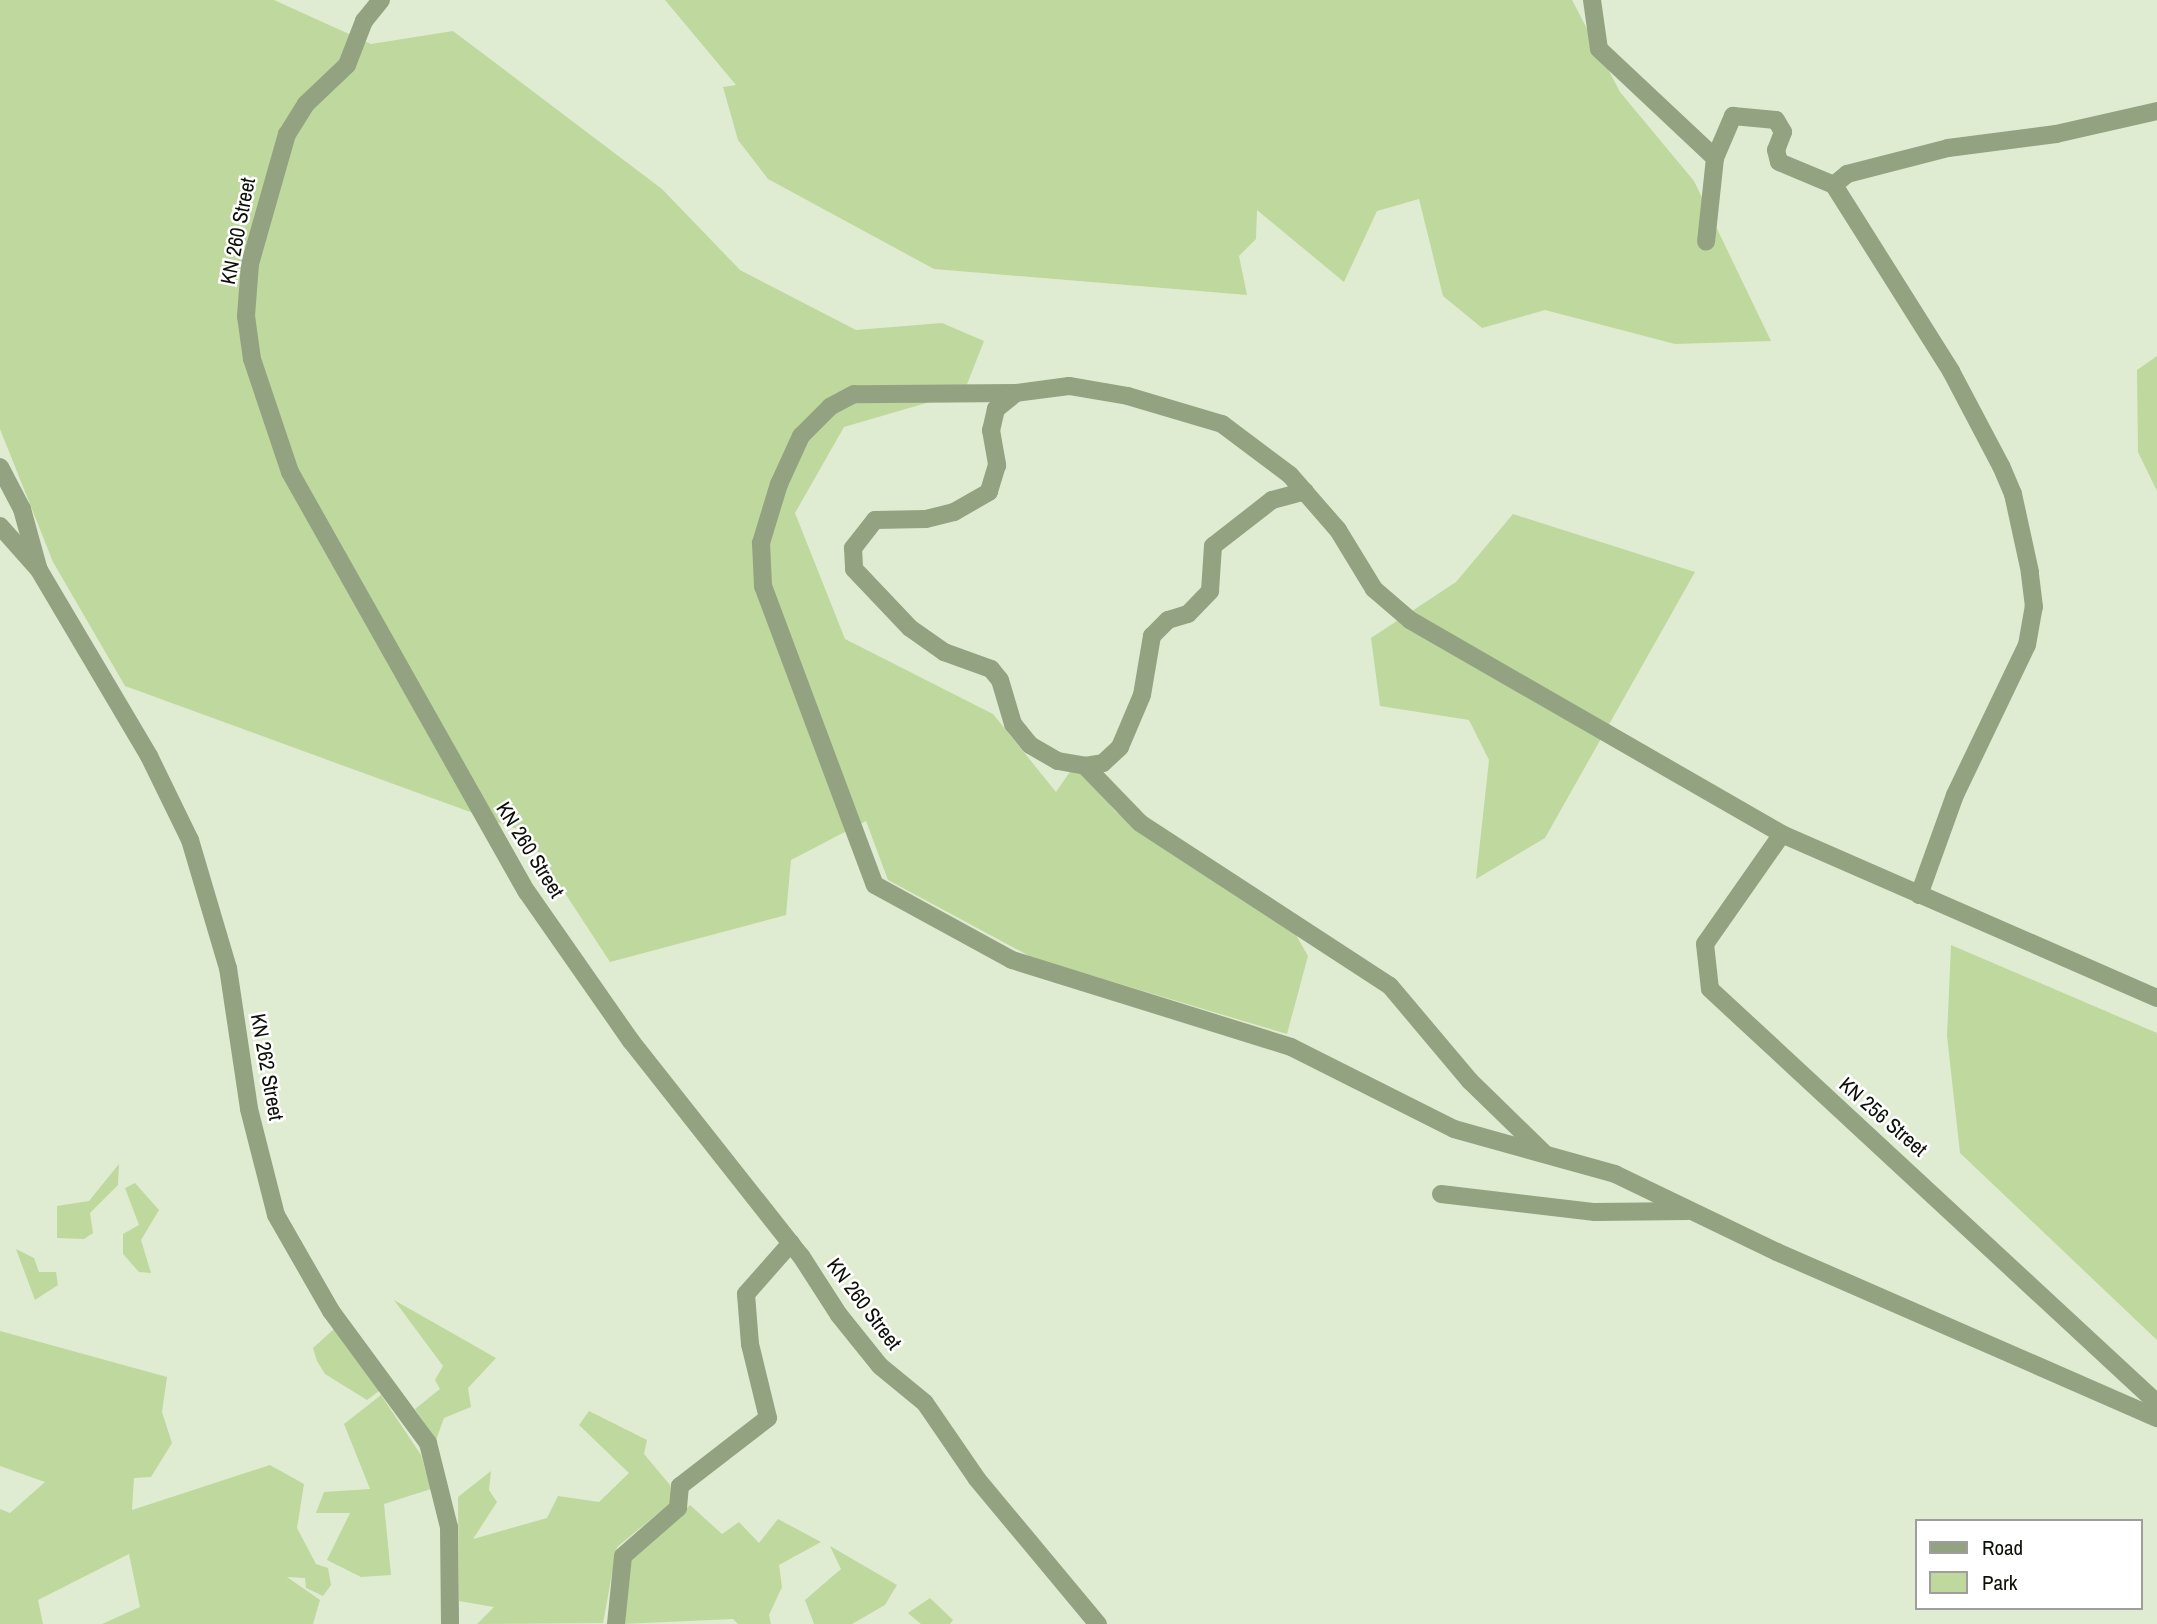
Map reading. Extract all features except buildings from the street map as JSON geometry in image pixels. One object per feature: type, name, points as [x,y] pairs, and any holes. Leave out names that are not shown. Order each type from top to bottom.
[{"type":"street","name":"KN 260 Street","points":[[382,0],[364,20],[347,65],[306,104],[273,172],[250,264],[246,316],[263,397],[290,472],[527,892],[631,1041],[791,1243],[839,1315],[880,1366],[933,1412],[977,1479],[1098,1624]]},
{"type":"street","points":[[1592,0],[1599,48],[1715,158]]},
{"type":"street","points":[[1834,185],[1847,174],[1948,148],[2056,134],[2157,111]]},
{"type":"street","points":[[1706,242],[1715,158],[1733,116],[1776,120],[1783,132],[1776,150],[1779,162],[1834,185],[1951,371],[2014,494],[2030,572],[2034,607],[2026,645],[1955,795],[1919,895]]},
{"type":"street","points":[[2157,998],[1782,834],[1393,609],[1305,491],[1222,424],[1128,396],[1069,386],[1016,393],[854,394],[830,407],[801,436],[761,543],[763,586],[788,665],[875,885],[1012,960],[1291,1047],[1454,1129],[1615,1174],[2157,1418]]},
{"type":"street","points":[[1016,393],[996,409],[991,430],[997,465],[989,492],[954,512],[926,519],[875,520],[853,548],[854,569],[910,628],[944,652],[991,669],[1000,680],[1013,724],[1030,745],[1058,761],[1085,766],[1103,763],[1120,747],[1142,695],[1152,636],[1168,620],[1188,614],[1210,591],[1213,546],[1272,500],[1305,491]]},
{"type":"street","points":[[0,467],[22,509],[38,570]]},
{"type":"street","name":"KN 262 Street","points":[[0,526],[38,570],[149,756],[190,840],[228,968],[249,1109],[276,1215],[331,1311],[428,1443],[449,1527],[450,1624]]},
{"type":"street","points":[[1085,766],[1140,823],[1390,986],[1470,1081],[1544,1153]]},
{"type":"street","name":"KN 256 Street","points":[[1782,834],[1705,944],[1710,989],[2157,1402]]},
{"type":"street","points":[[1441,1194],[1595,1212],[1695,1211]]},
{"type":"street","points":[[616,1624],[623,1556],[678,1508],[680,1486],[768,1418],[750,1344],[746,1294],[791,1243]]},
{"type":"green space","points":[[0,0],[274,0],[371,44],[453,31],[662,189],[740,270],[856,330],[942,323],[984,341],[964,392],[844,427],[795,513],[845,639],[993,714],[1056,792],[1076,763],[1116,812],[1296,935],[1308,956],[1287,1034],[1033,958],[888,880],[866,821],[791,860],[786,915],[610,962],[525,832],[125,686],[53,562],[0,429]]},
{"type":"green space","points":[[665,0],[1572,0],[1620,92],[1694,181],[1771,341],[1675,344],[1545,310],[1482,328],[1443,296],[1419,199],[1377,211],[1344,282],[1257,210],[1256,239],[1239,256],[1247,295],[934,269],[768,179],[738,140],[723,87],[736,85]]},
{"type":"green space","points":[[2157,356],[2157,491],[2138,452],[2137,370]]},
{"type":"green space","points":[[1513,514],[1695,572],[1545,838],[1476,879],[1489,760],[1469,720],[1380,706],[1371,638],[1456,582]]},
{"type":"green space","points":[[1951,945],[2157,1033],[2157,1340],[1960,1153],[1947,1036]]},
{"type":"green space","points":[[119,1164],[118,1185],[90,1213],[93,1233],[84,1239],[57,1238],[57,1206],[89,1201]]},
{"type":"green space","points":[[135,1183],[159,1210],[141,1240],[151,1273],[139,1272],[123,1254],[123,1234],[139,1225],[125,1188]]},
{"type":"green space","points":[[16,1249],[34,1258],[39,1272],[56,1272],[58,1285],[35,1300]]},
{"type":"green space","points":[[394,1300],[496,1358],[468,1388],[471,1407],[444,1418],[436,1440],[415,1409],[440,1389],[435,1380],[443,1366]]},
{"type":"green space","points":[[335,1328],[383,1388],[367,1400],[325,1374],[317,1361],[313,1348]]},
{"type":"green space","points":[[0,1331],[167,1377],[162,1412],[172,1443],[151,1477],[134,1478],[132,1510],[270,1465],[304,1484],[297,1528],[316,1564],[328,1568],[331,1585],[323,1596],[306,1588],[305,1578],[287,1577],[320,1600],[313,1624],[102,1624],[140,1607],[129,1554],[38,1600],[43,1624],[0,1624],[0,1509],[10,1513],[45,1482],[0,1466]]},
{"type":"green space","points":[[381,1395],[421,1455],[431,1489],[384,1504],[391,1575],[361,1577],[327,1560],[350,1513],[316,1513],[324,1492],[370,1489],[344,1424]]},
{"type":"green space","points":[[589,1411],[647,1440],[644,1454],[670,1485],[672,1502],[617,1547],[603,1623],[477,1624],[494,1607],[459,1601],[458,1497],[491,1471],[489,1490],[497,1502],[473,1539],[547,1518],[558,1496],[599,1502],[629,1473],[579,1425]]},
{"type":"green space","points":[[690,1505],[722,1534],[739,1522],[759,1543],[778,1519],[821,1542],[779,1565],[782,1587],[769,1615],[771,1624],[738,1624],[733,1619],[622,1624],[629,1560]]},
{"type":"green space","points":[[830,1546],[897,1585],[885,1605],[852,1624],[814,1624],[805,1600],[841,1569]]},
{"type":"green space","points":[[930,1598],[953,1620],[950,1624],[921,1624],[908,1613]]}]
